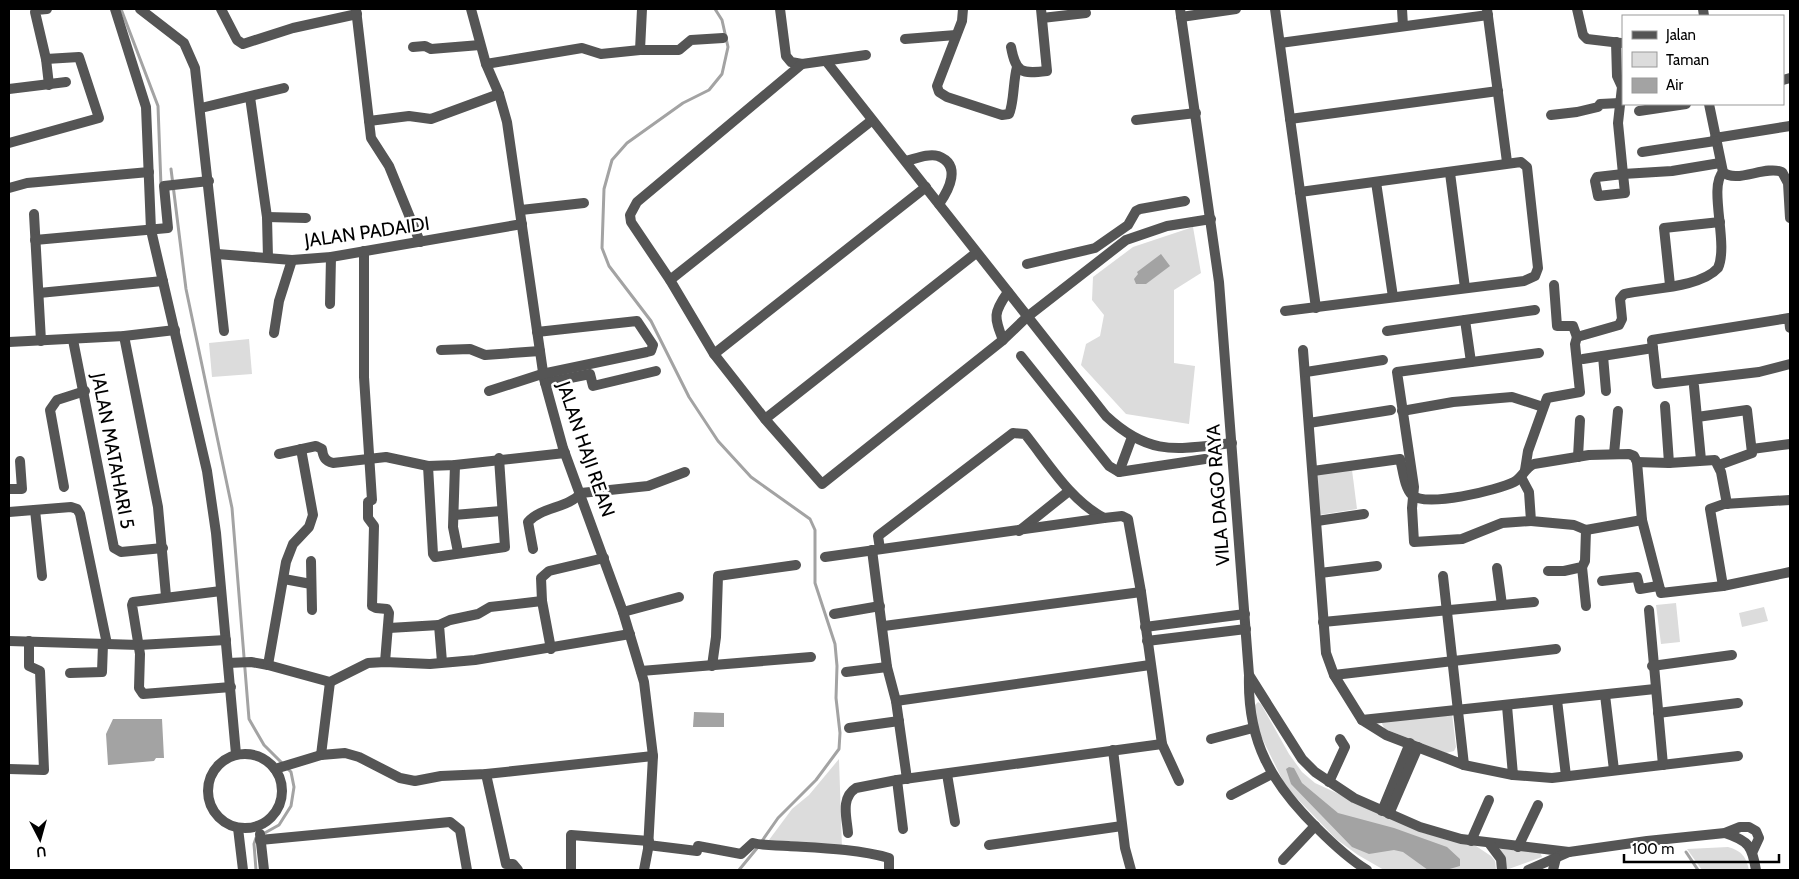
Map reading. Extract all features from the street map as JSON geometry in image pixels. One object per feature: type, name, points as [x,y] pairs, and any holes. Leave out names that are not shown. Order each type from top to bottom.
[{"type":"street","points":[[47,9],[36,10],[35,12],[46,58],[49,85]]},
{"type":"street","points":[[116,9],[146,107],[151,230],[207,471],[216,533],[226,640],[234,662],[231,687],[236,754]]},
{"type":"street","points":[[141,9],[147,9]]},
{"type":"street","points":[[141,9],[184,43],[195,68],[201,108],[224,332]]},
{"type":"street","points":[[221,9],[237,40],[243,44],[293,28],[357,12],[371,138],[389,166],[420,242]]},
{"type":"street","name":"JALAN HAJI REAN","points":[[471,9],[486,64],[499,94],[508,131],[521,210],[543,378],[565,452],[623,612],[641,671],[653,756],[649,843],[644,870]]},
{"type":"street","points":[[640,50],[642,9]]},
{"type":"street","points":[[780,9],[786,56],[791,62],[802,64],[866,55]]},
{"type":"street","points":[[963,9],[962,21],[938,86],[939,92],[947,98],[1002,115],[1009,114],[1012,107],[1013,84],[1017,68],[1011,47]]},
{"type":"street","points":[[1180,13],[1236,9]]},
{"type":"street","points":[[1275,9],[1316,308]]},
{"type":"street","points":[[1402,9],[1404,26]]},
{"type":"street","points":[[1578,9],[1584,35],[1587,39],[1619,43],[1617,76],[1622,85]]},
{"type":"street","points":[[1280,43],[1488,12],[1507,162]]},
{"type":"street","points":[[1017,68],[1032,73],[1047,71],[1041,13],[1086,13]]},
{"type":"street","name":"VILA DAGO RAYA","points":[[1180,13],[1211,219],[1220,300],[1249,675],[1302,759],[1329,782],[1386,813],[1440,833],[1470,841],[1569,852],[1647,840],[1725,833],[1749,827],[1756,831],[1759,838],[1753,851],[1756,870]]},
{"type":"street","points":[[905,39],[956,35]]},
{"type":"street","points":[[486,64],[582,48],[601,54],[640,50],[679,50],[691,40],[722,38]]},
{"type":"street","points":[[413,47],[425,46],[431,49],[480,45]]},
{"type":"street","points":[[9,143],[99,118],[79,57],[46,58]]},
{"type":"street","points":[[826,61],[871,121],[906,161],[976,253],[1106,416],[1132,437],[1149,445],[1171,448],[1232,443]]},
{"type":"street","points":[[802,64],[637,202],[631,210],[631,222],[670,280],[714,354],[765,419],[822,484],[1003,340],[1028,317],[1101,258],[1126,240],[1186,222],[1211,219]]},
{"type":"street","points":[[9,89],[66,82]]},
{"type":"street","points":[[201,108],[284,88]]},
{"type":"street","points":[[1290,119],[1498,91]]},
{"type":"street","points":[[1622,92],[1618,123],[1623,174],[1721,167]]},
{"type":"street","points":[[369,121],[409,116],[431,119],[499,94]]},
{"type":"street","points":[[250,97],[267,217],[268,258]]},
{"type":"street","points":[[1551,115],[1577,112],[1598,107],[1600,104],[1620,103]]},
{"type":"street","points":[[1638,111],[1679,105]]},
{"type":"street","points":[[1709,105],[1721,167],[1727,175],[1734,176],[1773,170],[1782,172],[1788,182],[1790,218]]},
{"type":"street","points":[[1136,120],[1196,113]]},
{"type":"street","points":[[670,280],[871,121]]},
{"type":"street","points":[[1642,152],[1790,126]]},
{"type":"street","points":[[906,161],[926,156],[937,156],[948,164],[952,174],[950,188],[939,204]]},
{"type":"street","points":[[1286,311],[1524,281],[1535,276],[1538,268],[1528,167],[1521,162],[1507,162],[1450,173],[1300,192]]},
{"type":"street","points":[[1576,337],[1619,325],[1622,319],[1620,299],[1623,295],[1701,279],[1717,270],[1721,254],[1717,183],[1721,167]]},
{"type":"street","points":[[9,188],[27,183],[149,172]]},
{"type":"street","points":[[1450,173],[1465,288]]},
{"type":"street","points":[[35,240],[168,228],[164,188],[172,184],[209,181]]},
{"type":"street","points":[[1376,182],[1393,297]]},
{"type":"street","points":[[714,354],[926,187]]},
{"type":"street","points":[[1026,264],[1096,248],[1128,224],[1136,211],[1185,201]]},
{"type":"street","points":[[521,210],[584,204]]},
{"type":"street","points":[[34,214],[41,341]]},
{"type":"street","points":[[267,217],[306,218]]},
{"type":"street","points":[[1670,286],[1664,228],[1720,222]]},
{"type":"street","name":"JALAN PADAIDI","points":[[216,254],[292,260],[331,257],[522,224]]},
{"type":"street","points":[[1096,248],[1101,258]]},
{"type":"street","points":[[364,251],[364,377],[372,500],[368,502],[368,518],[374,526],[372,606],[388,611],[389,628],[385,662]]},
{"type":"street","points":[[765,419],[976,253]]},
{"type":"street","points":[[330,304],[331,257]]},
{"type":"street","points":[[274,332],[279,301],[292,260]]},
{"type":"street","points":[[39,293],[163,281]]},
{"type":"street","points":[[1531,521],[1529,492],[1523,473],[1528,451],[1543,407],[1548,396],[1580,392],[1575,344],[1576,337],[1573,326],[1557,326],[1554,286]]},
{"type":"street","points":[[1003,340],[996,318],[997,309],[1008,292]]},
{"type":"street","points":[[1387,331],[1535,310]]},
{"type":"street","points":[[1790,328],[1788,318],[1652,340],[1657,384],[1759,372],[1790,364]]},
{"type":"street","points":[[1465,320],[1470,362]]},
{"type":"street","points":[[489,391],[651,351],[653,345],[637,321],[537,332]]},
{"type":"street","points":[[9,342],[73,340],[175,330]]},
{"type":"street","points":[[124,336],[158,507],[166,596]]},
{"type":"street","name":"JALAN MATAHARI 5","points":[[73,340],[85,391],[114,548],[121,552],[163,548]]},
{"type":"street","points":[[9,350],[20,342]]},
{"type":"street","points":[[1583,359],[1653,348]]},
{"type":"street","points":[[440,350],[470,349],[484,355],[540,351]]},
{"type":"street","points":[[1303,350],[1326,653],[1334,675],[1362,720],[1386,735],[1464,765],[1513,775],[1566,776],[1738,756]]},
{"type":"street","points":[[1539,353],[1397,372],[1414,497],[1412,508],[1414,542],[1462,539],[1502,523],[1531,521],[1574,525],[1586,530],[1642,520]]},
{"type":"street","points":[[1020,356],[1109,466],[1119,472],[1204,459]]},
{"type":"street","points":[[1603,356],[1606,391]]},
{"type":"street","points":[[1306,372],[1383,360]]},
{"type":"street","points":[[543,378],[590,374],[593,386],[656,371]]},
{"type":"street","points":[[1694,386],[1701,460]]},
{"type":"street","points":[[64,487],[50,410],[57,400],[85,391]]},
{"type":"street","points":[[1402,411],[1453,402],[1512,396],[1543,407]]},
{"type":"street","points":[[1664,406],[1669,463]]},
{"type":"street","points":[[1309,423],[1391,410]]},
{"type":"street","points":[[1697,417],[1747,410],[1752,453],[1719,465]]},
{"type":"street","points":[[1614,454],[1618,411]]},
{"type":"street","points":[[1578,457],[1580,420]]},
{"type":"street","points":[[903,830],[899,721],[887,667],[884,626],[880,606],[876,550],[878,536],[1013,433],[1026,434],[1069,491],[1093,512],[1104,518]]},
{"type":"street","points":[[1119,472],[1132,437]]},
{"type":"street","points":[[1752,449],[1790,444]]},
{"type":"street","points":[[279,454],[316,446],[322,449],[323,457],[327,461],[333,463],[386,458],[428,466],[455,465],[498,458],[565,452]]},
{"type":"street","points":[[268,664],[286,562],[293,544],[309,527],[313,515],[301,449]]},
{"type":"street","points":[[1313,471],[1400,458],[1408,489],[1414,497],[1426,500],[1466,495],[1508,484],[1534,464],[1578,457],[1614,454],[1632,455],[1637,462],[1642,520],[1661,593],[1667,594],[1722,586],[1790,572]]},
{"type":"street","points":[[428,466],[434,556],[504,547],[498,458]]},
{"type":"street","points":[[1637,462],[1669,463],[1714,460],[1719,465],[1727,504]]},
{"type":"street","points":[[9,488],[22,489],[20,461]]},
{"type":"street","points":[[455,465],[453,526],[458,552]]},
{"type":"street","points":[[533,549],[528,522],[530,519],[558,504],[576,499],[581,493],[648,486],[685,472]]},
{"type":"street","points":[[1019,531],[1069,491]]},
{"type":"street","points":[[1722,586],[1709,512],[1712,507],[1727,504],[1790,500]]},
{"type":"street","points":[[9,512],[71,507],[80,514],[105,644],[102,672],[70,673]]},
{"type":"street","points":[[35,510],[42,576]]},
{"type":"street","points":[[454,516],[501,511]]},
{"type":"street","points":[[1317,521],[1364,514]]},
{"type":"street","points":[[825,557],[1122,516],[1130,522],[1162,744],[1179,781]]},
{"type":"street","points":[[1586,530],[1585,561],[1582,567],[1586,606]]},
{"type":"street","points":[[551,649],[542,601],[541,578],[545,573],[604,558]]},
{"type":"street","points":[[311,561],[312,610]]},
{"type":"street","points":[[712,666],[716,637],[718,576],[796,565]]},
{"type":"street","points":[[1320,573],[1377,566]]},
{"type":"street","points":[[1548,571],[1582,567]]},
{"type":"street","points":[[1497,568],[1502,605]]},
{"type":"street","points":[[1443,576],[1464,765]]},
{"type":"street","points":[[1602,581],[1637,577],[1640,589],[1658,586]]},
{"type":"street","points":[[284,579],[312,584]]},
{"type":"street","points":[[221,591],[166,596],[133,602],[139,645],[139,688],[143,694],[231,687]]},
{"type":"street","points":[[884,626],[1141,592]]},
{"type":"street","points":[[623,612],[679,597]]},
{"type":"street","points":[[389,628],[439,626],[450,620],[478,614],[490,607],[542,601]]},
{"type":"street","points":[[1324,622],[1534,602]]},
{"type":"street","points":[[834,614],[880,606]]},
{"type":"street","points":[[1649,610],[1652,666],[1663,765]]},
{"type":"street","points":[[1145,626],[1245,614]]},
{"type":"street","points":[[439,626],[442,662]]},
{"type":"street","points":[[1147,641],[1246,629]]},
{"type":"street","points":[[234,662],[268,664],[330,682],[361,666],[385,662],[430,664],[488,659],[630,634]]},
{"type":"street","points":[[9,641],[139,645],[226,640]]},
{"type":"street","points":[[9,769],[44,770],[40,670],[29,666],[29,641]]},
{"type":"street","points":[[1334,675],[1556,649]]},
{"type":"street","points":[[1652,666],[1732,655]]},
{"type":"street","points":[[641,671],[811,657]]},
{"type":"street","points":[[896,701],[1150,665]]},
{"type":"street","points":[[846,672],[887,667]]},
{"type":"street","points":[[1249,675],[1253,728],[1261,755],[1272,774],[1281,788],[1316,826],[1349,858],[1367,870]]},
{"type":"street","points":[[321,755],[330,682]]},
{"type":"street","points":[[1362,720],[1655,690]]},
{"type":"street","points":[[1605,695],[1614,770]]},
{"type":"street","points":[[1557,700],[1566,776]]},
{"type":"street","points":[[1658,713],[1738,704]]},
{"type":"street","points":[[1507,706],[1513,775]]},
{"type":"street","points":[[849,728],[899,721]]},
{"type":"street","points":[[1211,739],[1253,728]]},
{"type":"street","points":[[1329,782],[1345,747],[1340,739]]},
{"type":"street","points":[[848,833],[846,801],[852,791],[902,780],[1162,744]]},
{"type":"street","points":[[1386,813],[1414,745]]},
{"type":"street","points":[[1114,750],[1122,826],[1131,870]]},
{"type":"street","points":[[281,767],[282,795],[278,808],[270,819],[258,826],[238,828],[224,823],[214,813],[207,799],[207,784],[212,771],[223,760],[236,754],[251,754],[281,767],[321,755],[351,754],[400,778],[415,781],[441,776],[486,774],[653,756]]},
{"type":"street","points":[[486,774],[506,864],[513,864],[518,870]]},
{"type":"street","points":[[947,774],[955,822]]},
{"type":"street","points":[[1231,795],[1272,774]]},
{"type":"street","points":[[1470,841],[1489,800]]},
{"type":"street","points":[[1518,847],[1538,805]]},
{"type":"street","points":[[260,840],[450,822],[460,830],[467,870]]},
{"type":"street","points":[[258,826],[264,870]]},
{"type":"street","points":[[989,844],[1122,826]]},
{"type":"street","points":[[1283,860],[1316,826]]},
{"type":"street","points":[[238,828],[243,870]]},
{"type":"street","points":[[1725,833],[1739,838],[1753,851]]},
{"type":"street","points":[[571,870],[572,835],[649,843],[698,851],[698,846],[741,854],[758,845],[868,854],[889,858],[889,870]]},
{"type":"street","points":[[1489,843],[1501,860],[1502,870]]},
{"type":"street","name":"VILA DAGO RAYA","points":[[1528,870],[1569,852]]},
{"type":"street","points":[[1553,870],[1556,858]]},
{"type":"green space","points":[[1193,227],[1201,273],[1174,290],[1174,363],[1195,366],[1189,424],[1126,414],[1081,365],[1086,344],[1100,336],[1104,315],[1092,300],[1093,277],[1133,247]]},
{"type":"green space","points":[[249,339],[252,374],[212,377],[209,343]]},
{"type":"green space","points":[[1352,470],[1357,509],[1319,515],[1316,474]]},
{"type":"green space","points":[[1676,603],[1680,642],[1661,644],[1656,605]]},
{"type":"green space","points":[[1764,607],[1768,621],[1742,627],[1739,613]]},
{"type":"green space","points":[[1258,702],[1261,704],[1289,754],[1302,772],[1315,783],[1423,833],[1473,844],[1491,856],[1495,861],[1496,870],[1384,870],[1358,855],[1336,839],[1286,787],[1260,734],[1253,707]]},
{"type":"green space","points":[[1452,714],[1456,747],[1454,751],[1446,753],[1385,729],[1382,724],[1383,720]]},
{"type":"green space","points":[[839,759],[842,848],[766,844],[792,809],[809,795]]},
{"type":"green space","points":[[1728,847],[1737,850],[1743,855],[1749,870],[1702,870],[1687,849]]},
{"type":"green space","points":[[1500,849],[1540,852],[1542,857],[1506,870]]},
{"type":"water","points":[[1161,254],[1170,266],[1146,284],[1136,284],[1134,279],[1138,274],[1137,272]]},
{"type":"water","points":[[694,712],[724,713],[724,727],[693,727]]},
{"type":"water","points":[[113,719],[162,719],[164,758],[156,758],[154,761],[108,765],[106,734]]},
{"type":"water","points":[[1289,767],[1294,768],[1302,783],[1338,813],[1394,828],[1447,847],[1460,859],[1460,866],[1446,870],[1428,870],[1403,852],[1394,850],[1369,854],[1352,847],[1291,784],[1286,769]]},
{"type":"waterway","points":[[121,9],[158,106],[161,186]]},
{"type":"waterway","points":[[715,9],[722,20],[728,47],[722,74],[709,90],[683,103],[627,143],[612,160],[604,189],[602,248],[609,266],[651,321],[689,397],[718,441],[751,477],[810,519],[815,530],[815,583],[835,644],[837,666],[836,698],[840,733],[839,749],[816,780],[778,818],[762,841]]},
{"type":"waterway","points":[[171,169],[186,289],[232,508],[249,719],[264,745],[291,772],[294,787],[291,806],[279,825],[261,835]]},
{"type":"waterway","points":[[256,838],[254,844],[256,870]]},
{"type":"waterway","points":[[739,870],[758,847]]},
{"type":"waterway","points":[[1686,852],[1698,870]]}]
